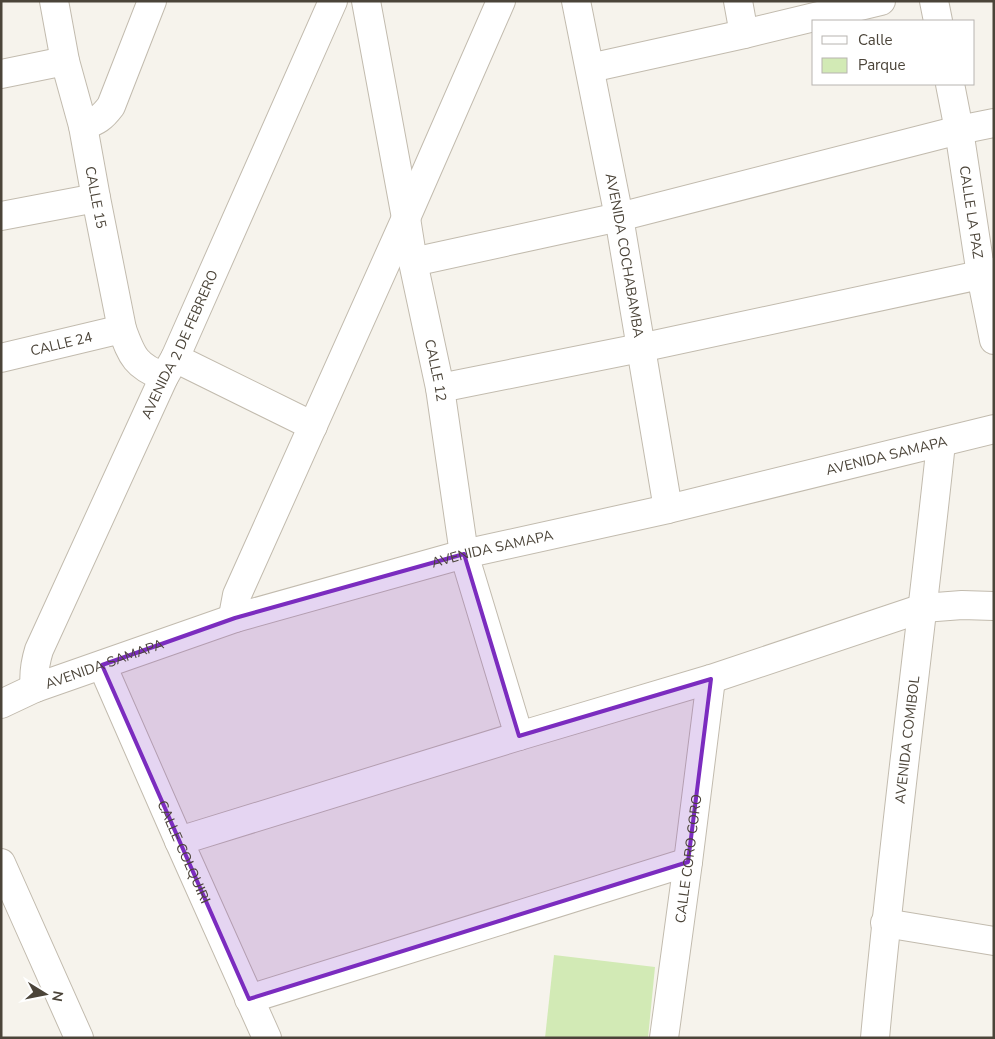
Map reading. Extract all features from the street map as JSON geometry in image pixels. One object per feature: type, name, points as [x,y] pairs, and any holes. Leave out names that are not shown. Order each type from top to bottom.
[{"type":"street","name":"CALLE 15","points":[[54,1],[66,61],[83,126],[122,329],[134,358],[143,367],[170,367],[313,426]]},
{"type":"street","points":[[83,126],[97,121],[111,106],[152,1]]},
{"type":"street","name":"AVENIDA 2 DE FEBRERO","points":[[35,688],[34,666],[39,650],[170,367],[334,1]]},
{"type":"street","name":"CALLE 12","points":[[366,1],[413,262],[440,388],[464,554],[519,736]]},
{"type":"street","points":[[235,618],[234,611],[237,595],[501,1]]},
{"type":"street","name":"AVENIDA COCHABAMBA","points":[[576,1],[619,217],[668,509]]},
{"type":"street","points":[[738,1],[744,34]]},
{"type":"street","points":[[590,68],[881,1]]},
{"type":"street","points":[[934,1],[938,20]]},
{"type":"street","points":[[1,74],[66,61]]},
{"type":"street","name":"CALLE LA PAZ","points":[[950,85],[987,273],[994,340]]},
{"type":"street","points":[[413,262],[619,217],[959,130],[994,123]]},
{"type":"street","points":[[1,216],[96,198]]},
{"type":"street","points":[[440,388],[640,348],[987,273]]},
{"type":"street","name":"CALLE 24","points":[[1,358],[122,329]]},
{"type":"street","name":"AVENIDA SAMAPA","points":[[1,704],[35,688],[235,618],[464,554],[668,509],[994,429]]},
{"type":"street","name":"AVENIDA COMIBOL","points":[[875,1038],[886,923],[941,443]]},
{"type":"street","points":[[179,841],[711,679],[923,608],[976,605],[994,606]]},
{"type":"street","name":"CALLE COLQUIRI","points":[[102,665],[267,1038]]},
{"type":"street","name":"CALLE CORO CORO","points":[[664,1038],[711,679]]},
{"type":"street","points":[[249,999],[688,862]]},
{"type":"street","points":[[1,863],[79,1038]]},
{"type":"street","points":[[886,923],[994,941]]},
{"type":"highlighted area","points":[[464,554],[519,736],[711,679],[688,862],[249,999],[102,665],[235,618]]},
{"type":"green space","points":[[554,955],[655,967],[648,1038],[545,1038]]}]
